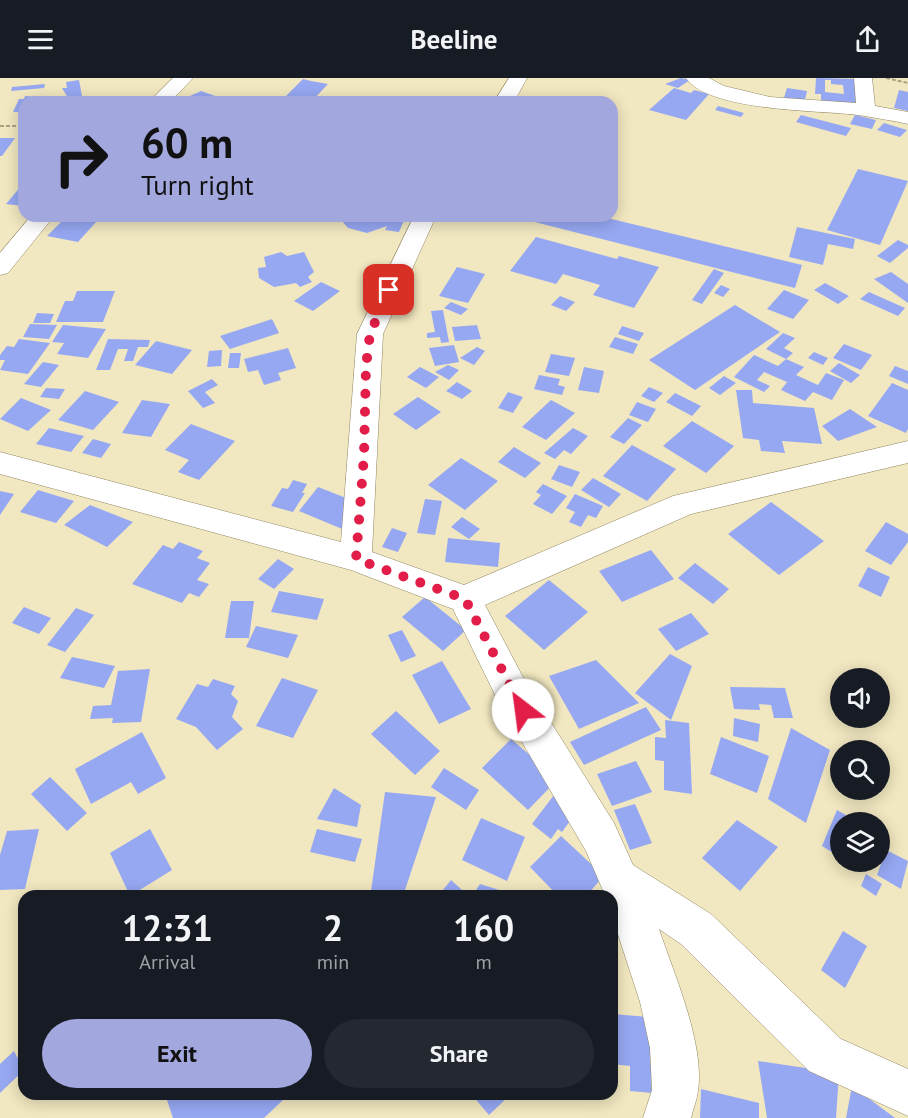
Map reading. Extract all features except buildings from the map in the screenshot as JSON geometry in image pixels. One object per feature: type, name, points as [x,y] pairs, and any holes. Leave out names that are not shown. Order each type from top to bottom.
[{"type":"street","points":[[165,96],[184,78]]},
{"type":"street","points":[[508,96],[518,78]]},
{"type":"street","points":[[695,78],[708,86],[734,94],[789,105],[866,111],[908,118]]},
{"type":"street","points":[[863,78],[866,111]]},
{"type":"street","points":[[0,268],[38,222]]},
{"type":"street","points":[[356,559],[370,334],[422,222]]},
{"type":"street","points":[[465,599],[684,504],[908,452]]},
{"type":"street","points":[[0,463],[356,559],[465,599],[512,692],[600,837],[618,879],[662,1002],[673,1048],[675,1090],[667,1118]]},
{"type":"street","points":[[618,879],[696,929],[825,1055],[908,1093]]},
{"type":"path","points":[[885,78],[908,83]]},
{"type":"path","points":[[0,126],[18,126]]},
{"type":"route","points":[[389,290],[370,334],[366,366],[364,456],[356,559],[465,599],[523,710]]}]
